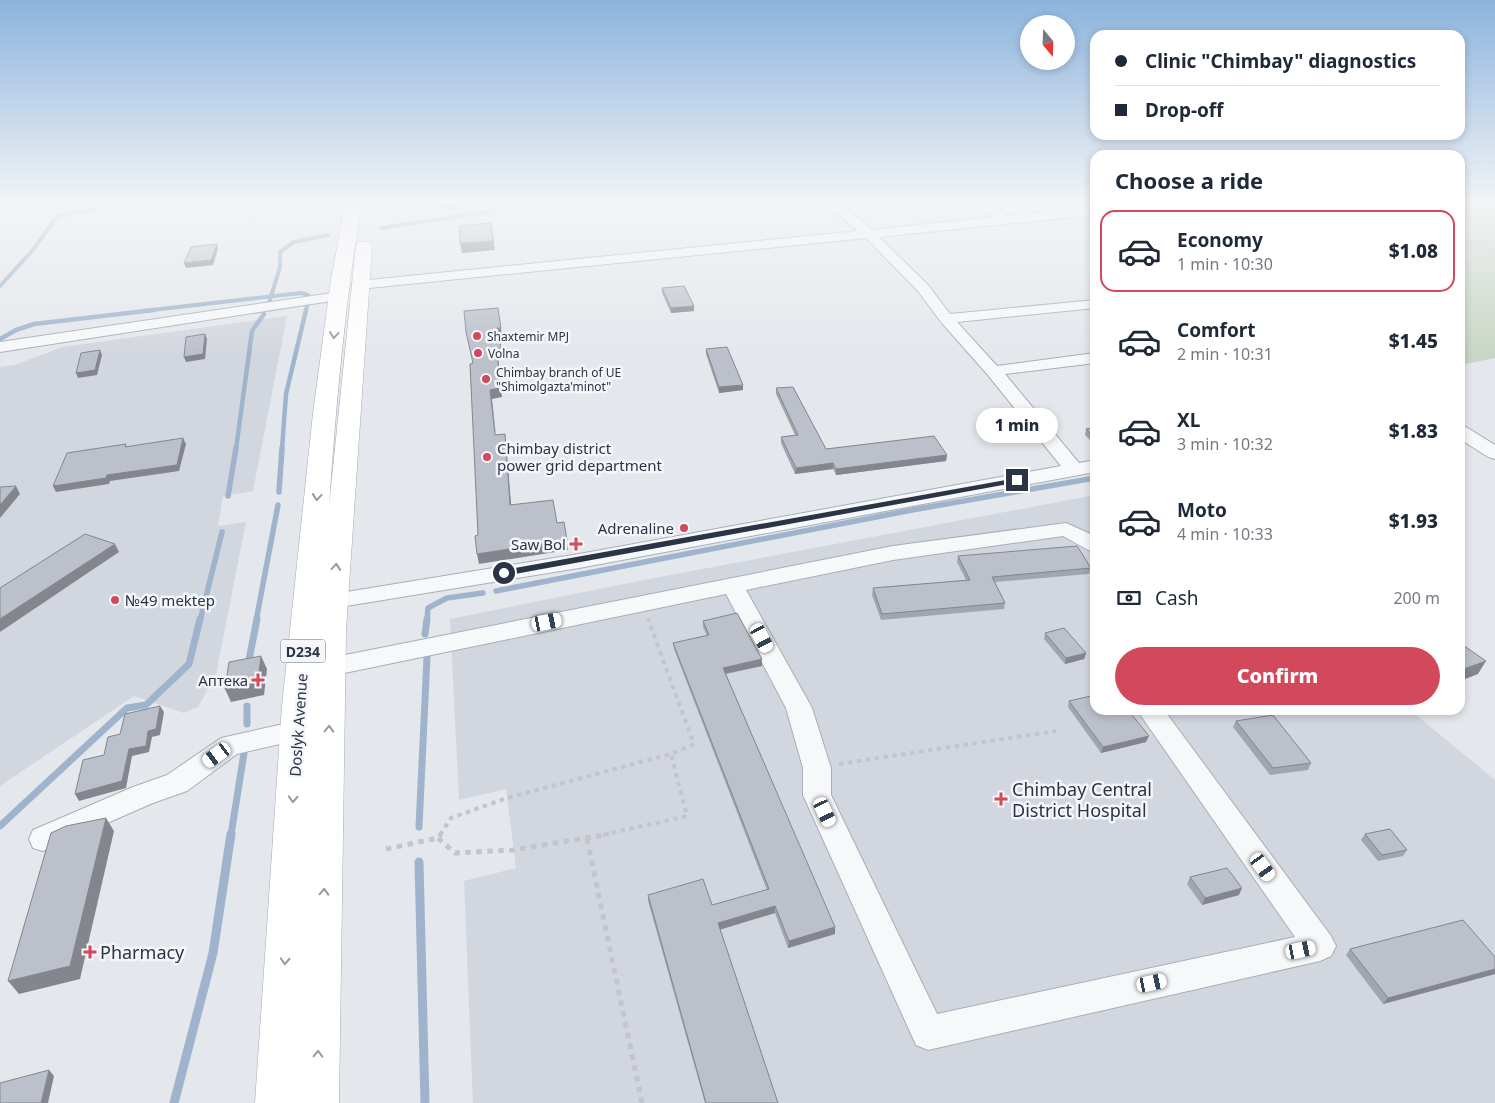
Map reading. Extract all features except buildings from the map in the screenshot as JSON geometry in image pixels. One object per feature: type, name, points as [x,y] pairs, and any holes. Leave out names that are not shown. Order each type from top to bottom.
[{"type":"main road","name":"Doslyk Avenue","points":[[316,1103],[330,675],[351,252]]},
{"type":"main road","name":"Doslyk Avenue","points":[[278,1103],[299,690],[324,414],[358,252]]},
{"type":"main road","points":[[299,690],[330,675]]},
{"type":"street","points":[[0,348],[349,290],[691,252]]},
{"type":"street","points":[[887,252],[923,288],[946,319],[993,372],[1074,470]]},
{"type":"street","points":[[946,319],[1090,305]]},
{"type":"street","points":[[993,372],[1090,359]]},
{"type":"street","points":[[1465,434],[1495,453]]},
{"type":"street","points":[[334,601],[579,561],[1090,467]]},
{"type":"street","points":[[330,675],[642,603],[893,553],[1066,529],[1090,542]]},
{"type":"street","points":[[734,586],[800,708],[817,768],[817,795],[928,1033],[1320,946],[1154,715]]},
{"type":"street","points":[[43,839],[143,795],[177,783],[230,745],[297,731]]},
{"type":"path","points":[[1465,261],[1495,258]]},
{"type":"path","points":[[386,849],[438,838],[451,818],[507,798],[671,754],[694,744],[642,603]]},
{"type":"path","points":[[817,768],[1056,731]]},
{"type":"path","points":[[438,838],[455,853],[514,850],[587,839],[687,816],[671,754]]},
{"type":"path","points":[[587,839],[642,1103]]},
{"type":"shaded area","name":"№49 mektep","points":[[287,316],[253,491],[223,496],[218,526],[246,522],[216,674],[198,707],[184,713],[134,696],[0,786],[0,367],[15,365],[62,347]]},
{"type":"shaded area","name":"Chimbay Central District Hospital","points":[[1090,496],[1090,715],[1416,715],[1495,780],[1495,1103],[473,1103],[464,881],[516,868],[506,789],[459,800],[450,619],[644,580]]},
{"type":"green space","points":[[1465,252],[1495,252],[1495,358],[1465,364]]},
{"type":"waterway","points":[[0,286],[31,252]]},
{"type":"waterway","points":[[271,296],[280,267],[280,252]]},
{"type":"waterway","points":[[271,296],[301,293],[308,295]]},
{"type":"waterway","points":[[143,311],[271,296]]},
{"type":"waterway","points":[[269,303],[271,296]]},
{"type":"waterway","points":[[306,311],[308,301]]},
{"type":"waterway","points":[[0,339],[16,330],[34,324],[154,310]]},
{"type":"waterway","points":[[282,449],[286,394],[306,310]]},
{"type":"waterway","points":[[236,449],[252,331],[264,314]]},
{"type":"waterway","points":[[228,496],[236,448]]},
{"type":"waterway","points":[[279,492],[282,448]]},
{"type":"waterway","points":[[496,591],[912,510],[1090,479]]},
{"type":"waterway","points":[[256,621],[278,505]]},
{"type":"waterway","points":[[200,621],[222,532]]},
{"type":"waterway","points":[[427,621],[428,608],[447,598],[483,593]]},
{"type":"waterway","points":[[0,826],[127,708],[146,705],[189,664],[200,619]]},
{"type":"waterway","points":[[248,665],[257,619]]},
{"type":"waterway","points":[[425,634],[427,619]]},
{"type":"waterway","points":[[419,827],[427,657]]},
{"type":"waterway","points":[[247,706],[247,724]]},
{"type":"waterway","points":[[231,835],[244,753]]},
{"type":"waterway","points":[[174,1103],[213,953],[231,834]]},
{"type":"waterway","points":[[419,862],[425,1103]]},
{"type":"place","name":"Shaxtemir MPJ","points":[[477,336]]},
{"type":"place","name":"Volna","points":[[478,353]]},
{"type":"place","name":"Chimbay branch of UE \"Shimolgazta'minot\"","points":[[486,379]]},
{"type":"place","name":"Chimbay district power grid department","points":[[487,457]]},
{"type":"place","name":"Adrenaline","points":[[684,528]]},
{"type":"place","name":"Saw Bol","points":[[576,544]]},
{"type":"place","name":"№49 mektep","points":[[115,600]]},
{"type":"place","name":"Аптека","points":[[258,680]]},
{"type":"place","name":"Chimbay Central District Hospital","points":[[1001,799]]},
{"type":"place","name":"Pharmacy","points":[[90,952]]},
{"type":"route","points":[[504,573],[579,561],[1017,480]]}]
